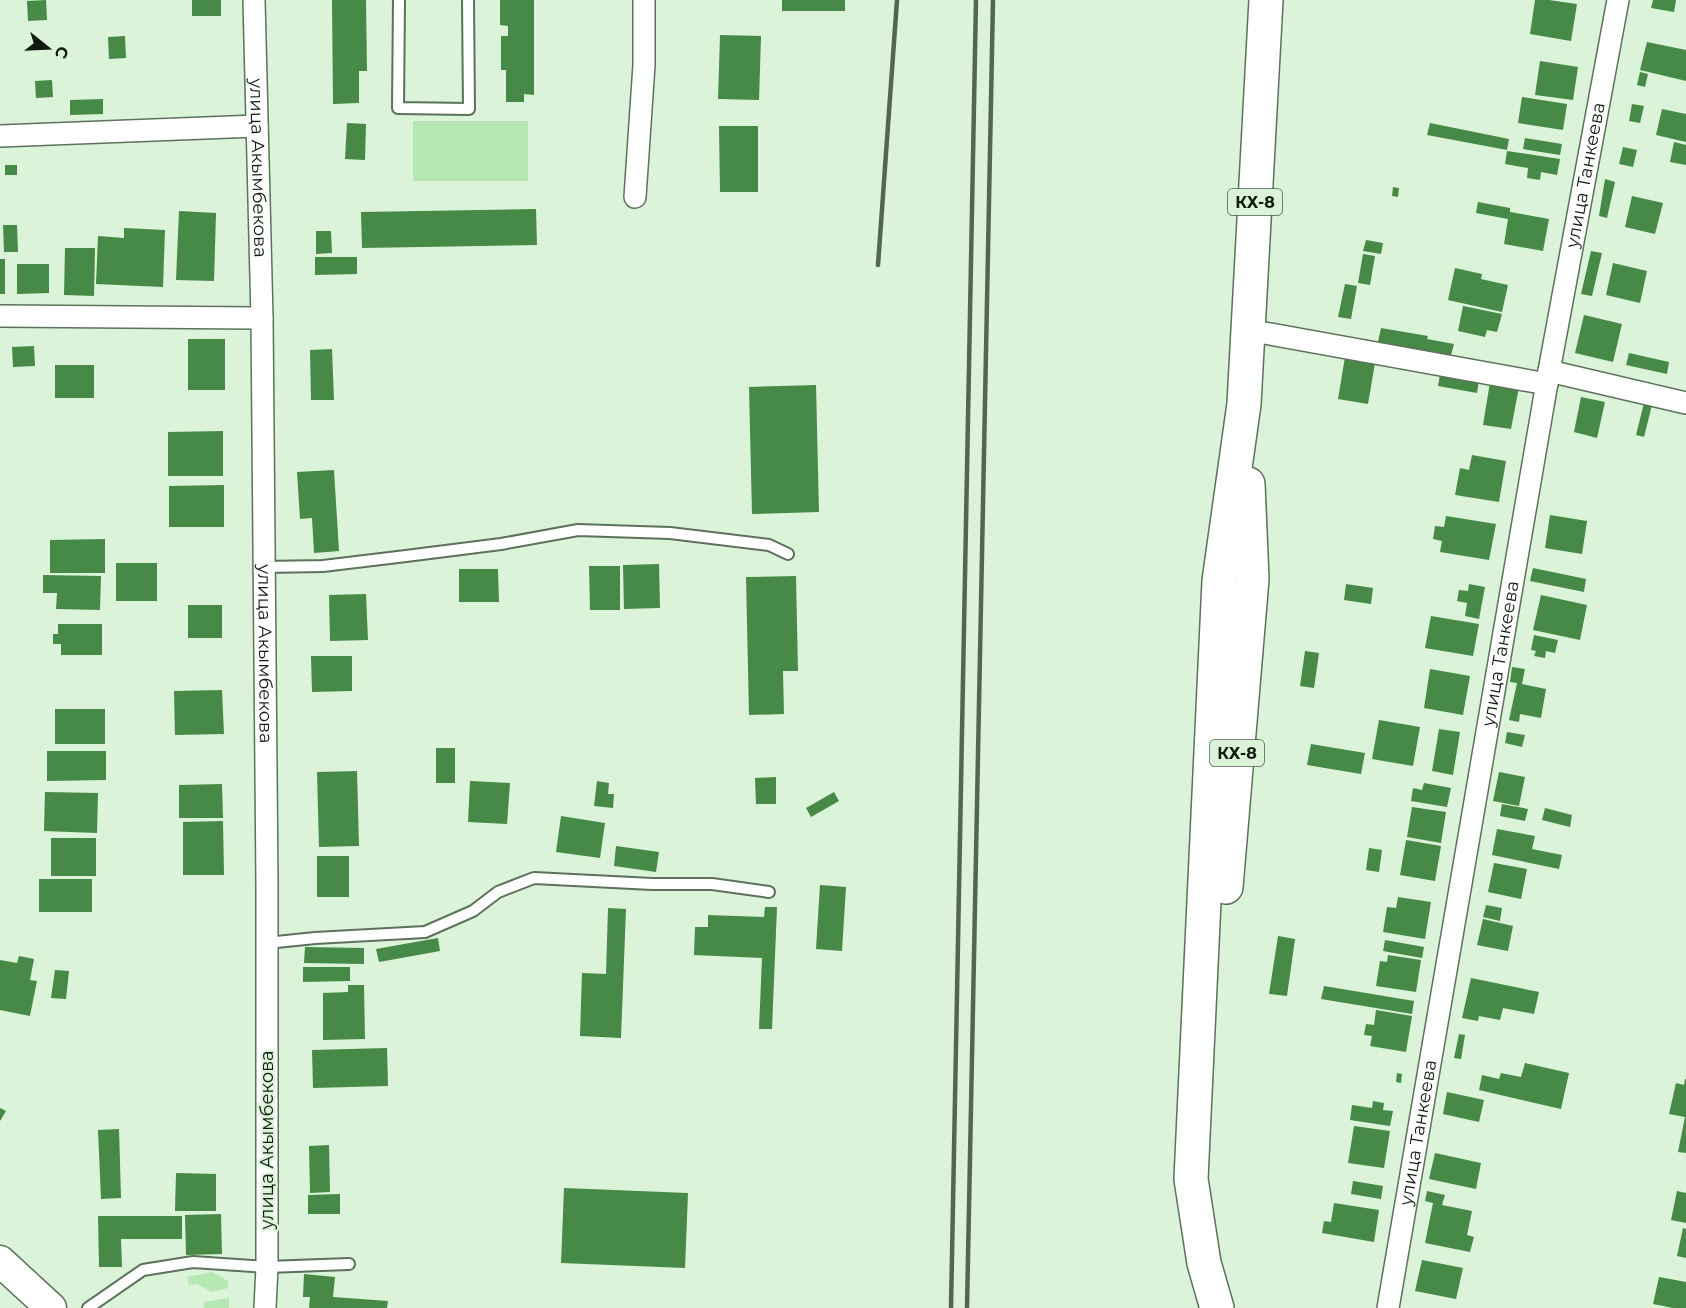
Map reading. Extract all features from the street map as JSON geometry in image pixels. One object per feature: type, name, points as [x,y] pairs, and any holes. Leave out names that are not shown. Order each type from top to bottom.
[{"type":"main road","name":"КХ-8","points":[[1217,1308],[1204,1263],[1191,1179],[1219,581],[1244,404],[1266,0]]},
{"type":"main road","name":"КХ-8","points":[[1194,1099],[1215,1018],[1252,579],[1244,404]]},
{"type":"main road","points":[[1219,581],[1231,569],[1242,570],[1252,579]]},
{"type":"main road","points":[[0,1261],[51,1308]]},
{"type":"street","name":"улица Акымбекова","points":[[254,0],[262,318],[267,943],[266,1308]]},
{"type":"street","points":[[635,197],[644,65],[644,0]]},
{"type":"street","name":"улица Танкеева","points":[[1388,1308],[1548,377],[1618,0]]},
{"type":"street","points":[[0,136],[257,126]]},
{"type":"street","points":[[0,316],[262,318]]},
{"type":"street","points":[[1248,330],[1548,377],[1686,403]]},
{"type":"lane","points":[[399,0],[398,108],[469,109],[468,0]]},
{"type":"lane","points":[[264,567],[323,566],[501,544],[578,530],[670,533],[769,545],[788,554]]},
{"type":"lane","points":[[267,943],[425,932],[473,911],[498,892],[534,878],[652,884],[712,884],[769,892]]},
{"type":"lane","points":[[88,1308],[143,1270],[193,1262],[267,1267],[349,1264]]},
{"type":"green space","points":[[413,121],[528,121],[528,181],[413,181]]},
{"type":"green space","points":[[212,1272],[228,1281],[228,1288],[212,1292],[197,1284],[189,1285],[187,1277]]},
{"type":"green space","points":[[229,1298],[229,1308],[204,1308],[204,1302]]},
{"type":"building","points":[[46,0],[47,20],[28,21],[27,1]]},
{"type":"building","points":[[192,0],[221,0],[221,16],[192,16]]},
{"type":"building","points":[[332,0],[366,0],[367,71],[359,71],[359,103],[333,104]]},
{"type":"building","points":[[500,0],[534,0],[534,95],[524,94],[524,102],[506,102],[506,70],[501,70],[501,36],[508,36],[508,26],[500,25]]},
{"type":"building","points":[[782,0],[845,0],[845,11],[782,11]]},
{"type":"building","points":[[1535,0],[1577,4],[1571,41],[1530,34]]},
{"type":"building","points":[[1653,0],[1676,0],[1674,12],[1651,8]]},
{"type":"building","points":[[720,35],[761,36],[759,100],[718,99]]},
{"type":"building","points":[[125,36],[126,58],[109,59],[108,37]]},
{"type":"building","points":[[1647,42],[1686,50],[1686,81],[1640,70]]},
{"type":"building","points":[[1540,61],[1578,67],[1573,100],[1535,95]]},
{"type":"building","points":[[1640,72],[1648,74],[1645,87],[1637,85]]},
{"type":"building","points":[[52,80],[53,97],[36,98],[35,81]]},
{"type":"building","points":[[1522,97],[1567,104],[1563,130],[1518,123]]},
{"type":"building","points":[[103,99],[103,114],[70,115],[70,100]]},
{"type":"building","points":[[1632,104],[1644,106],[1640,123],[1629,121]]},
{"type":"building","points":[[1662,109],[1686,114],[1686,142],[1656,135]]},
{"type":"building","points":[[347,123],[366,124],[365,160],[345,159]]},
{"type":"building","points":[[1430,123],[1509,139],[1507,150],[1427,135]]},
{"type":"building","points":[[719,126],[758,126],[758,192],[720,192]]},
{"type":"building","points":[[1525,138],[1562,144],[1560,155],[1523,149]]},
{"type":"building","points":[[1674,142],[1686,145],[1686,165],[1670,162]]},
{"type":"building","points":[[1623,147],[1637,150],[1633,167],[1619,164]]},
{"type":"building","points":[[1507,151],[1560,159],[1557,175],[1541,172],[1540,180],[1527,178],[1528,168],[1505,164]]},
{"type":"building","points":[[5,165],[17,165],[17,175],[5,175]]},
{"type":"building","points":[[1605,179],[1615,182],[1607,218],[1599,216]]},
{"type":"building","points":[[1393,187],[1399,188],[1398,197],[1392,196]]},
{"type":"building","points":[[1632,196],[1663,203],[1655,234],[1625,227]]},
{"type":"building","points":[[1478,202],[1510,208],[1510,212],[1549,219],[1543,251],[1504,244],[1508,219],[1476,213]]},
{"type":"building","points":[[536,209],[537,245],[362,248],[361,212]]},
{"type":"building","points":[[179,211],[216,213],[214,281],[176,280]]},
{"type":"building","points":[[3,225],[17,225],[18,252],[4,252]]},
{"type":"building","points":[[124,228],[165,230],[163,287],[96,284],[98,236],[124,238]]},
{"type":"building","points":[[316,231],[331,231],[332,253],[316,254]]},
{"type":"building","points":[[1366,240],[1383,243],[1381,254],[1363,251]]},
{"type":"building","points":[[65,248],[95,248],[94,296],[64,295]]},
{"type":"building","points":[[1591,251],[1602,253],[1592,296],[1581,294]]},
{"type":"building","points":[[1363,254],[1375,256],[1370,285],[1358,283]]},
{"type":"building","points":[[315,257],[357,257],[357,274],[315,275]]},
{"type":"building","points":[[0,259],[5,259],[5,294],[0,294]]},
{"type":"building","points":[[1613,263],[1647,271],[1640,303],[1606,295]]},
{"type":"building","points":[[17,264],[49,264],[49,293],[17,294]]},
{"type":"building","points":[[1455,268],[1482,274],[1481,279],[1508,285],[1502,312],[1448,300]]},
{"type":"building","points":[[1345,284],[1357,286],[1351,319],[1338,317]]},
{"type":"building","points":[[1463,306],[1502,314],[1497,332],[1487,330],[1485,337],[1458,331]]},
{"type":"building","points":[[1584,315],[1622,324],[1613,362],[1575,353]]},
{"type":"building","points":[[1381,328],[1428,336],[1427,339],[1454,344],[1451,355],[1378,342]]},
{"type":"building","points":[[188,339],[225,339],[225,390],[188,390]]},
{"type":"building","points":[[34,346],[35,366],[13,367],[12,347]]},
{"type":"building","points":[[332,349],[334,400],[311,400],[310,350]]},
{"type":"building","points":[[1629,353],[1669,362],[1667,374],[1626,365]]},
{"type":"building","points":[[1345,357],[1375,363],[1368,404],[1338,399]]},
{"type":"building","points":[[55,365],[94,365],[94,398],[55,398]]},
{"type":"building","points":[[1440,374],[1479,380],[1477,393],[1438,386]]},
{"type":"building","points":[[1490,382],[1519,387],[1511,429],[1483,425]]},
{"type":"building","points":[[816,385],[819,512],[752,514],[749,387]]},
{"type":"building","points":[[1581,397],[1605,402],[1597,438],[1574,432]]},
{"type":"building","points":[[1644,403],[1652,405],[1644,437],[1636,435]]},
{"type":"building","points":[[223,431],[223,476],[168,476],[168,432]]},
{"type":"building","points":[[1472,455],[1506,461],[1499,502],[1455,495],[1460,468],[1469,470]]},
{"type":"building","points":[[334,470],[339,551],[314,553],[312,518],[300,519],[297,472]]},
{"type":"building","points":[[224,485],[224,527],[169,527],[169,486]]},
{"type":"building","points":[[1550,515],[1587,521],[1582,554],[1545,548]]},
{"type":"building","points":[[1446,516],[1496,524],[1489,560],[1440,552],[1442,541],[1433,539],[1435,526],[1444,527]]},
{"type":"building","points":[[105,539],[105,573],[50,573],[50,540]]},
{"type":"building","points":[[116,563],[157,563],[157,601],[116,601]]},
{"type":"building","points":[[659,564],[660,608],[624,609],[623,565]]},
{"type":"building","points":[[589,566],[620,566],[620,610],[590,610]]},
{"type":"building","points":[[1533,568],[1586,579],[1584,592],[1530,581]]},
{"type":"building","points":[[459,569],[498,569],[499,602],[459,602]]},
{"type":"building","points":[[43,575],[101,576],[100,610],[56,609],[57,593],[43,593]]},
{"type":"building","points":[[796,576],[798,671],[783,671],[784,714],[749,715],[746,577]]},
{"type":"building","points":[[1346,584],[1373,588],[1371,604],[1344,600]]},
{"type":"building","points":[[1469,584],[1485,587],[1479,619],[1465,616],[1467,603],[1457,601],[1459,590],[1468,591]]},
{"type":"building","points":[[366,594],[368,640],[330,641],[329,595]]},
{"type":"building","points":[[1541,595],[1587,605],[1580,640],[1533,630]]},
{"type":"building","points":[[188,605],[222,605],[222,638],[188,638]]},
{"type":"building","points":[[1431,616],[1479,624],[1473,656],[1425,648]]},
{"type":"building","points":[[58,624],[102,624],[102,655],[61,655],[61,644],[53,644],[53,634],[58,634]]},
{"type":"building","points":[[1534,635],[1558,640],[1555,653],[1546,651],[1545,658],[1534,656],[1536,651],[1531,650]]},
{"type":"building","points":[[1305,651],[1319,653],[1314,688],[1300,686]]},
{"type":"building","points":[[311,656],[352,656],[352,691],[312,692]]},
{"type":"building","points":[[1512,667],[1525,669],[1522,684],[1546,689],[1541,718],[1520,714],[1519,722],[1509,720],[1517,683],[1510,682]]},
{"type":"building","points":[[1430,669],[1470,676],[1463,715],[1424,708]]},
{"type":"building","points":[[222,690],[224,734],[175,735],[174,691]]},
{"type":"building","points":[[55,709],[105,709],[105,744],[55,744]]},
{"type":"building","points":[[1379,720],[1420,727],[1413,766],[1372,759]]},
{"type":"building","points":[[1439,729],[1460,732],[1453,775],[1432,771]]},
{"type":"building","points":[[1507,732],[1525,735],[1522,747],[1505,743]]},
{"type":"building","points":[[1311,744],[1365,753],[1361,774],[1307,765]]},
{"type":"building","points":[[436,748],[455,748],[455,783],[436,783]]},
{"type":"building","points":[[47,751],[106,751],[106,780],[47,781]]},
{"type":"building","points":[[357,771],[359,846],[319,847],[317,772]]},
{"type":"building","points":[[1499,772],[1525,777],[1519,806],[1493,801]]},
{"type":"building","points":[[776,777],[776,804],[756,804],[755,778]]},
{"type":"building","points":[[470,781],[510,783],[507,824],[468,822]]},
{"type":"building","points":[[597,781],[609,783],[608,794],[614,794],[613,808],[594,806]]},
{"type":"building","points":[[1424,783],[1451,788],[1447,807],[1411,801],[1413,788],[1422,790]]},
{"type":"building","points":[[222,784],[223,818],[179,818],[179,785]]},
{"type":"building","points":[[45,792],[98,793],[97,833],[44,831]]},
{"type":"building","points":[[834,792],[839,801],[811,817],[806,808]]},
{"type":"building","points":[[1502,804],[1528,809],[1525,821],[1500,816]]},
{"type":"building","points":[[1412,807],[1446,812],[1441,843],[1407,837]]},
{"type":"building","points":[[1545,808],[1572,815],[1570,827],[1542,820]]},
{"type":"building","points":[[561,816],[605,823],[600,858],[556,852]]},
{"type":"building","points":[[223,821],[224,875],[183,875],[183,822]]},
{"type":"building","points":[[1497,829],[1535,836],[1532,849],[1562,855],[1559,869],[1492,855]]},
{"type":"building","points":[[51,838],[96,838],[96,876],[51,876]]},
{"type":"building","points":[[1406,840],[1441,846],[1435,881],[1400,875]]},
{"type":"building","points":[[616,846],[659,852],[656,872],[614,866]]},
{"type":"building","points":[[1369,848],[1382,850],[1379,872],[1366,870]]},
{"type":"building","points":[[317,856],[349,856],[349,897],[317,897]]},
{"type":"building","points":[[1494,863],[1527,869],[1521,899],[1488,892]]},
{"type":"building","points":[[39,879],[92,879],[92,912],[39,912]]},
{"type":"building","points":[[820,885],[846,887],[842,951],[816,949]]},
{"type":"building","points":[[1398,897],[1431,902],[1425,939],[1383,932],[1387,907],[1396,908]]},
{"type":"building","points":[[1486,905],[1502,908],[1500,921],[1483,917]]},
{"type":"building","points":[[765,907],[777,907],[772,1029],[759,1029],[762,958],[694,955],[695,927],[708,927],[708,915],[764,917]]},
{"type":"building","points":[[608,908],[626,909],[621,1038],[580,1036],[582,973],[606,974]]},
{"type":"building","points":[[1483,919],[1513,926],[1508,951],[1477,945]]},
{"type":"building","points":[[1278,936],[1295,939],[1287,996],[1269,994]]},
{"type":"building","points":[[438,938],[440,951],[379,962],[376,949]]},
{"type":"building","points":[[1385,940],[1424,947],[1422,958],[1383,951]]},
{"type":"building","points":[[305,947],[364,948],[364,964],[304,963]]},
{"type":"building","points":[[1388,955],[1421,960],[1416,992],[1376,986],[1380,961],[1387,962]]},
{"type":"building","points":[[19,956],[34,959],[30,980],[37,981],[30,1016],[0,1010],[0,960],[17,963]]},
{"type":"building","points":[[303,967],[350,967],[350,981],[303,982]]},
{"type":"building","points":[[55,970],[69,971],[66,999],[51,998]]},
{"type":"building","points":[[1471,978],[1539,992],[1534,1014],[1503,1008],[1500,1020],[1479,1016],[1478,1021],[1462,1018]]},
{"type":"building","points":[[348,985],[364,985],[365,1039],[323,1040],[323,993],[348,992]]},
{"type":"building","points":[[1324,986],[1414,1001],[1412,1014],[1321,999]]},
{"type":"building","points":[[1376,1010],[1412,1016],[1406,1052],[1370,1046],[1372,1036],[1364,1035],[1366,1024],[1374,1025]]},
{"type":"building","points":[[1459,1034],[1465,1035],[1461,1059],[1454,1058]]},
{"type":"building","points":[[387,1048],[388,1086],[313,1088],[312,1050]]},
{"type":"building","points":[[1525,1063],[1569,1073],[1561,1109],[1479,1090],[1482,1075],[1499,1079],[1501,1073],[1521,1077]]},
{"type":"building","points":[[1397,1073],[1402,1074],[1401,1083],[1396,1082]]},
{"type":"building","points":[[1685,1079],[1686,1153],[1678,1152],[1685,1117],[1669,1114],[1676,1083],[1684,1085]]},
{"type":"building","points":[[1447,1092],[1484,1100],[1479,1122],[1443,1114]]},
{"type":"building","points":[[1373,1101],[1384,1103],[1383,1110],[1393,1111],[1390,1126],[1350,1120],[1352,1105],[1372,1108]]},
{"type":"building","points":[[0,1108],[6,1111],[0,1121]]},
{"type":"building","points":[[1354,1126],[1390,1131],[1384,1168],[1348,1163]]},
{"type":"building","points":[[119,1129],[121,1198],[101,1199],[98,1130]]},
{"type":"building","points":[[329,1145],[330,1192],[310,1193],[309,1146]]},
{"type":"building","points":[[1435,1153],[1481,1163],[1476,1189],[1429,1179]]},
{"type":"building","points":[[176,1173],[216,1174],[216,1211],[175,1211]]},
{"type":"building","points":[[1353,1181],[1383,1186],[1381,1199],[1351,1194]]},
{"type":"building","points":[[564,1188],[688,1193],[685,1268],[561,1263]]},
{"type":"building","points":[[1427,1191],[1445,1195],[1442,1205],[1472,1211],[1467,1235],[1474,1237],[1470,1252],[1425,1243],[1433,1203],[1425,1201]]},
{"type":"building","points":[[1677,1191],[1686,1193],[1686,1223],[1671,1220]]},
{"type":"building","points":[[340,1194],[340,1214],[308,1214],[308,1195]]},
{"type":"building","points":[[1334,1203],[1379,1210],[1374,1242],[1322,1233],[1324,1221],[1331,1222]]},
{"type":"building","points":[[221,1214],[222,1254],[186,1255],[185,1215]]},
{"type":"building","points":[[98,1216],[182,1216],[182,1239],[121,1239],[122,1267],[99,1267]]},
{"type":"building","points":[[1683,1228],[1686,1229],[1686,1258],[1677,1256]]},
{"type":"building","points":[[1422,1260],[1463,1268],[1456,1299],[1415,1291]]},
{"type":"building","points":[[304,1274],[335,1277],[333,1297],[388,1301],[387,1308],[309,1308],[310,1297],[303,1297]]},
{"type":"building","points":[[1659,1277],[1686,1282],[1686,1308],[1653,1304]]},
{"type":"railway","points":[[878,265],[897,0]]},
{"type":"railway","points":[[951,1308],[976,0]]},
{"type":"railway","points":[[967,1308],[993,0]]}]
